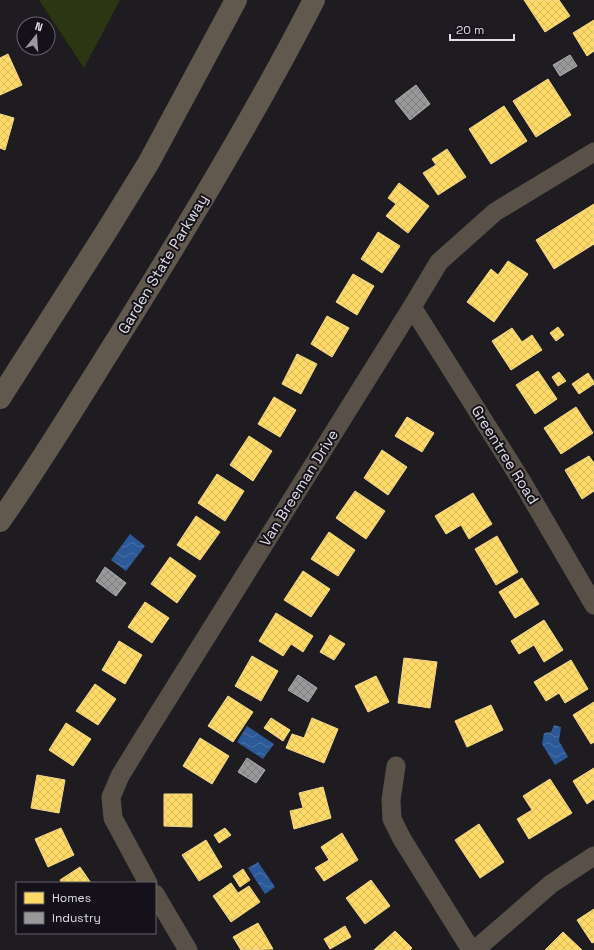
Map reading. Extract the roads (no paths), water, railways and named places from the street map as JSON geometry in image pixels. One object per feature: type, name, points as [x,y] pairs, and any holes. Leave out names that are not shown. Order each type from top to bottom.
[{"type":"highway","points":[[0,398],[149,162],[236,0]]},
{"type":"highway","name":"Garden State Parkway","points":[[0,521],[38,466],[172,252],[247,123],[314,0]]},
{"type":"street","name":"Van Breeman Drive","points":[[147,882],[113,818],[111,797],[120,776],[439,262],[495,212],[594,152]]},
{"type":"street","name":"Greentree Road","points":[[412,307],[521,480],[594,605]]},
{"type":"street","points":[[396,766],[391,800],[392,819],[402,839],[471,950]]},
{"type":"street","points":[[475,950],[551,884],[594,856]]},
{"type":"street","points":[[156,896],[188,950]]},
{"type":"water","points":[[130,534],[145,546],[126,571],[111,560]]},
{"type":"water","points":[[554,725],[561,727],[559,741],[568,757],[555,765],[542,744],[544,733],[551,732]]},
{"type":"water","points":[[247,726],[274,744],[263,759],[237,742]]},
{"type":"water","points":[[258,862],[275,887],[265,894],[248,868]]}]
